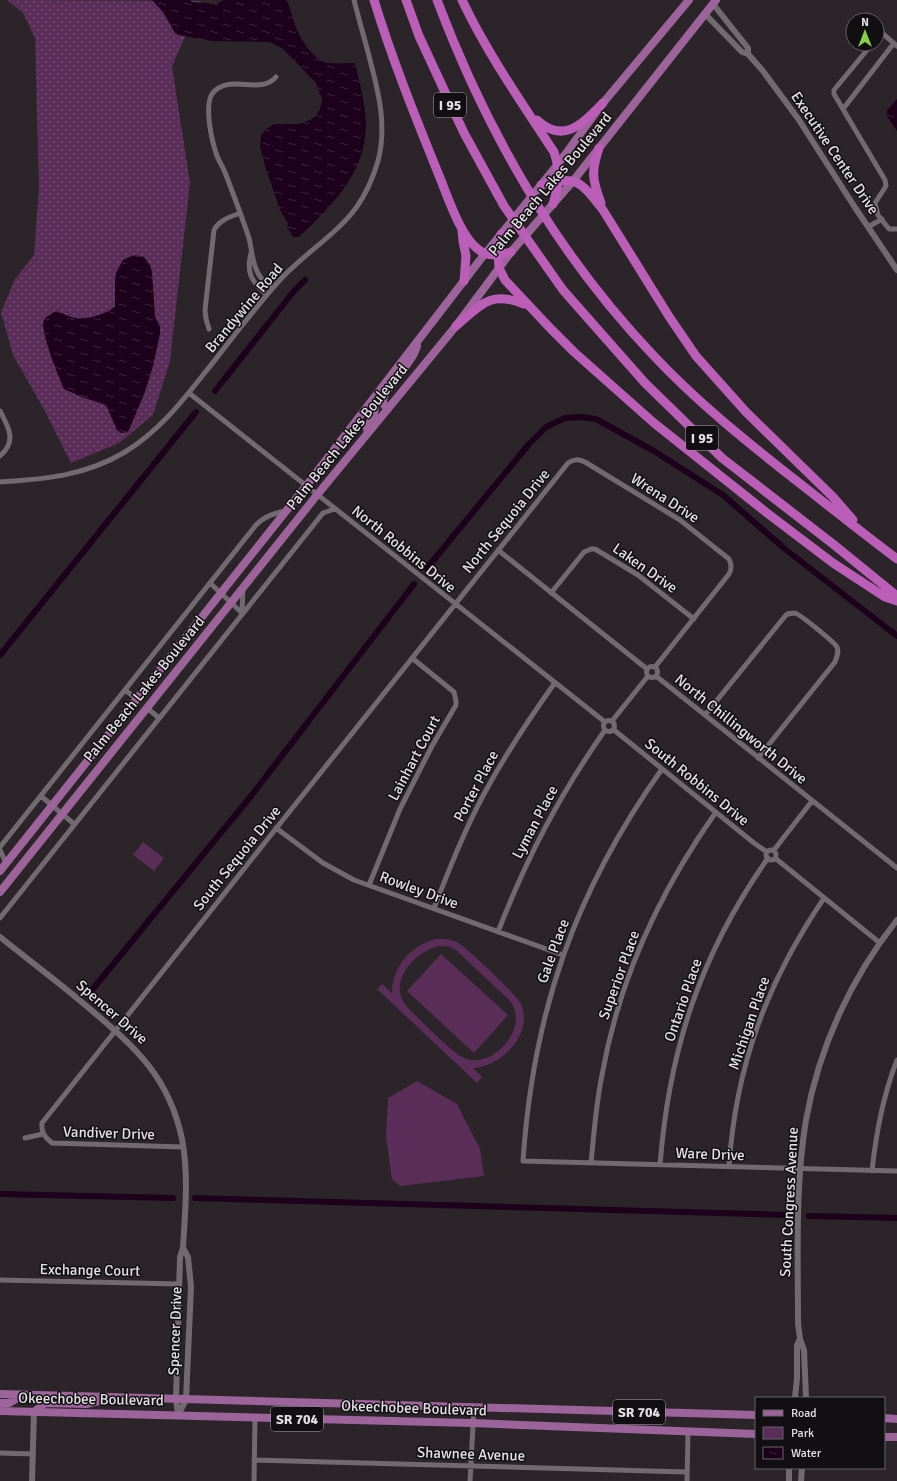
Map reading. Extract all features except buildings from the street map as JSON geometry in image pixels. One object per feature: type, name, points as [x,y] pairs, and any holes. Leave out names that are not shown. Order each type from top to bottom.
[{"type":"highway","points":[[374,0],[389,49],[462,230],[478,250],[485,254],[498,255],[511,252]]},
{"type":"highway","name":"I 95","points":[[406,0],[419,36],[464,133],[504,206],[563,290],[645,383],[722,458],[833,544],[897,596]]},
{"type":"highway","name":"I 95","points":[[437,0],[449,33],[484,110],[524,183],[578,266],[605,301],[654,356],[708,408],[754,447],[897,559]]},
{"type":"highway","points":[[462,0],[470,18],[554,152],[558,164],[560,180],[553,204]]},
{"type":"highway","points":[[528,110],[548,129],[563,131],[583,123],[603,103]]},
{"type":"highway","points":[[599,148],[593,165],[593,176],[603,210]]},
{"type":"highway","points":[[540,185],[560,180],[573,181],[579,183],[592,196],[603,210],[670,318],[696,356],[746,412],[833,497],[867,536]]},
{"type":"highway","points":[[462,230],[466,256],[464,281]]},
{"type":"highway","points":[[501,234],[498,268],[505,280],[527,305],[584,361],[684,449],[833,563],[885,597],[897,601]]},
{"type":"highway","points":[[456,326],[478,308],[494,298],[503,297],[513,299],[527,305]]},
{"type":"main road","name":"Palm Beach Lakes Boulevard","points":[[0,871],[306,486],[485,254],[558,164],[603,103],[689,0]]},
{"type":"main road","name":"Palm Beach Lakes Boulevard","points":[[0,892],[317,494],[456,326],[498,268],[573,181],[714,2]]},
{"type":"main road","points":[[388,409],[383,402],[385,394],[408,364],[416,351],[419,339]]},
{"type":"main road","points":[[365,436],[374,415],[375,409],[371,402]]},
{"type":"main road","name":"Okeechobee Boulevard","points":[[0,1394],[755,1415]]},
{"type":"main road","points":[[0,1403],[9,1404],[23,1395]]},
{"type":"main road","points":[[34,1412],[45,1403],[86,1404],[115,1398]]},
{"type":"main road","name":"Okeechobee Boulevard","points":[[0,1411],[472,1423],[755,1434]]},
{"type":"main road","points":[[885,1418],[897,1419]]},
{"type":"main road","points":[[885,1437],[897,1437]]},
{"type":"street","name":"Brandywine Road","points":[[0,482],[41,480],[78,472],[109,461],[148,437],[172,414],[272,289],[288,272],[346,219],[364,194],[373,176],[378,161],[382,130],[379,96],[354,0]]},
{"type":"street","name":"Executive Center Drive","points":[[714,2],[748,48],[748,54]]},
{"type":"street","name":"Executive Center Drive","points":[[705,14],[742,52],[748,54],[763,71],[799,120],[897,270]]},
{"type":"street","points":[[843,109],[895,45],[885,36]]},
{"type":"street","points":[[865,52],[834,90],[834,94],[885,180],[886,186],[875,204],[878,216],[890,228],[897,229]]},
{"type":"street","points":[[272,289],[258,274],[240,213],[215,149],[208,111],[209,103],[214,92],[225,85],[262,85],[271,83],[276,77]]},
{"type":"street","points":[[209,329],[205,310],[214,230],[216,226],[227,218],[240,213]]},
{"type":"street","points":[[868,227],[882,219]]},
{"type":"street","points":[[251,250],[249,262],[250,272],[255,284],[267,295]]},
{"type":"street","name":"North Robbins Drive","points":[[189,393],[554,684],[605,722]]},
{"type":"street","points":[[0,411],[9,427],[10,436],[7,449],[0,456]]},
{"type":"street","name":"North Sequoia Drive","points":[[455,604],[568,463],[576,459],[580,460]]},
{"type":"street","name":"Wrena Drive","points":[[580,460],[676,517],[729,559],[732,567],[729,574],[694,619]]},
{"type":"street","points":[[0,918],[323,513],[336,509]]},
{"type":"street","points":[[6,863],[0,848],[210,583],[261,520],[271,514],[286,511]]},
{"type":"street","name":"Laken Drive","points":[[551,593],[584,552],[595,549],[638,575],[694,619]]},
{"type":"street","points":[[498,550],[648,669]]},
{"type":"street","points":[[210,583],[242,613]]},
{"type":"street","points":[[242,613],[243,587]]},
{"type":"street","name":"South Sequoia Drive","points":[[42,1132],[42,1123],[455,604]]},
{"type":"street","points":[[705,715],[786,615],[793,613],[797,614],[832,642],[838,651],[838,656],[835,662],[758,758]]},
{"type":"street","points":[[612,721],[615,724],[614,730],[610,732],[605,730],[605,722],[609,720],[612,721],[648,676],[646,673],[648,669],[651,666],[655,667],[694,619]]},
{"type":"street","name":"Lainhart Court","points":[[369,885],[400,809],[425,759],[456,705],[454,692],[412,658]]},
{"type":"street","points":[[648,676],[652,678],[656,676],[658,672],[655,667]]},
{"type":"street","name":"North Chillingworth Drive","points":[[656,676],[897,868]]},
{"type":"street","name":"Porter Place","points":[[434,908],[450,867],[484,794],[518,736],[554,684]]},
{"type":"street","points":[[125,690],[137,699]]},
{"type":"street","points":[[147,708],[159,718]]},
{"type":"street","name":"Lyman Place","points":[[498,932],[524,867],[542,832],[571,781],[605,730]]},
{"type":"street","name":"South Robbins Drive","points":[[614,730],[767,852]]},
{"type":"street","name":"Gale Place","points":[[523,1161],[533,1068],[545,1015],[563,955],[584,902],[612,846],[662,769]]},
{"type":"street","points":[[41,796],[74,824]]},
{"type":"street","points":[[775,858],[771,860],[768,858],[766,854],[767,852],[774,850],[812,801]]},
{"type":"street","name":"Superior Place","points":[[591,1163],[595,1118],[602,1074],[616,1016],[627,981],[643,940],[668,887],[687,855],[716,812]]},
{"type":"street","name":"Rowley Drive","points":[[276,828],[323,863],[349,877],[563,955]]},
{"type":"street","points":[[774,850],[776,854],[775,858]]},
{"type":"street","name":"Ontario Place","points":[[660,1164],[670,1083],[683,1029],[692,1002],[713,951],[726,926],[739,902],[768,858]]},
{"type":"street","points":[[775,858],[880,943]]},
{"type":"street","name":"Michigan Place","points":[[729,1166],[733,1127],[742,1075],[755,1031],[783,965],[795,942],[824,898]]},
{"type":"street","name":"South Congress Avenue","points":[[806,1397],[804,1350],[800,1339],[798,1316],[798,1220],[806,1120],[822,1056],[843,1005],[854,984],[880,943],[897,920]]},
{"type":"street","name":"Spencer Drive","points":[[0,937],[75,997],[140,1054],[164,1088],[177,1121],[183,1147],[185,1183],[183,1248],[180,1257],[179,1284],[176,1399],[178,1415]]},
{"type":"street","points":[[872,1171],[880,1117],[885,1095],[897,1060]]},
{"type":"street","points":[[24,1138],[42,1132]]},
{"type":"street","name":"Vandiver Drive","points":[[42,1132],[52,1143],[183,1147]]},
{"type":"street","name":"Ware Drive","points":[[523,1161],[897,1171]]},
{"type":"street","name":"Spencer Drive","points":[[178,1415],[186,1400],[189,1333],[190,1287],[188,1257],[183,1248]]},
{"type":"street","name":"Exchange Court","points":[[0,1280],[179,1284]]},
{"type":"street","points":[[178,1320],[183,1328],[189,1333]]},
{"type":"street","name":"South Congress Avenue","points":[[795,1397],[797,1378],[797,1345],[800,1339]]},
{"type":"street","points":[[470,1481],[474,1407]]},
{"type":"street","points":[[32,1481],[34,1412]]},
{"type":"street","points":[[254,1481],[255,1417]]},
{"type":"street","points":[[687,1481],[688,1432]]},
{"type":"street","points":[[0,1453],[33,1454]]},
{"type":"street","name":"Shawnee Avenue","points":[[254,1460],[687,1472]]},
{"type":"street","points":[[789,1469],[789,1481]]},
{"type":"street","points":[[801,1481],[802,1469]]},
{"type":"green space","points":[[7,0],[201,1],[172,66],[190,183],[170,361],[153,415],[119,443],[71,463],[46,413],[13,355],[1,312],[15,279],[34,255],[39,188],[35,38],[23,13]]},
{"type":"green space","points":[[143,842],[164,858],[154,871],[133,855]]},
{"type":"green space","points":[[436,939],[449,939],[457,942],[511,991],[521,1004],[524,1015],[523,1027],[519,1037],[504,1055],[494,1062],[473,1068],[482,1077],[477,1083],[377,989],[382,984],[392,993],[395,974],[399,966],[411,952],[427,942]],"holes":[[[440,946],[450,947],[457,951],[509,1000],[515,1010],[516,1021],[513,1032],[499,1051],[489,1057],[478,1060],[467,1059],[461,1056],[445,1044],[407,1007],[401,998],[400,988],[402,978],[406,969],[413,961],[421,954],[431,949]]]},
{"type":"green space","points":[[441,954],[508,1015],[474,1053],[407,991]]},
{"type":"green space","points":[[417,1081],[457,1104],[480,1149],[484,1176],[400,1186],[392,1179],[386,1136],[388,1098]]},
{"type":"water","points":[[152,0],[189,0],[192,2],[216,4],[224,0],[286,0],[300,36],[314,55],[327,63],[355,63],[366,119],[364,145],[359,160],[344,189],[323,214],[299,237],[293,237],[280,210],[260,147],[261,136],[265,130],[274,124],[298,124],[310,120],[316,116],[320,109],[322,99],[316,83],[282,48],[269,42],[211,41],[175,33],[163,12]]},
{"type":"water","points":[[897,99],[897,131],[887,116],[887,110]]},
{"type":"water","points":[[134,255],[144,257],[150,265],[152,272],[155,317],[160,326],[160,334],[153,366],[145,392],[128,432],[121,433],[117,430],[106,405],[64,389],[50,354],[43,325],[44,320],[56,311],[70,317],[85,318],[96,316],[112,309],[115,306],[116,273],[123,260]]},
{"type":"waterway","points":[[215,391],[294,291],[305,280]]},
{"type":"waterway","points":[[0,655],[196,412]]},
{"type":"waterway","points":[[427,568],[529,444],[546,427],[565,418],[581,417],[596,419],[654,451],[723,495],[785,549],[897,636]]},
{"type":"waterway","points":[[92,990],[251,796],[414,584]]},
{"type":"waterway","points":[[0,1194],[173,1198]]},
{"type":"waterway","points":[[195,1198],[787,1215]]},
{"type":"waterway","points":[[809,1216],[897,1218]]}]
